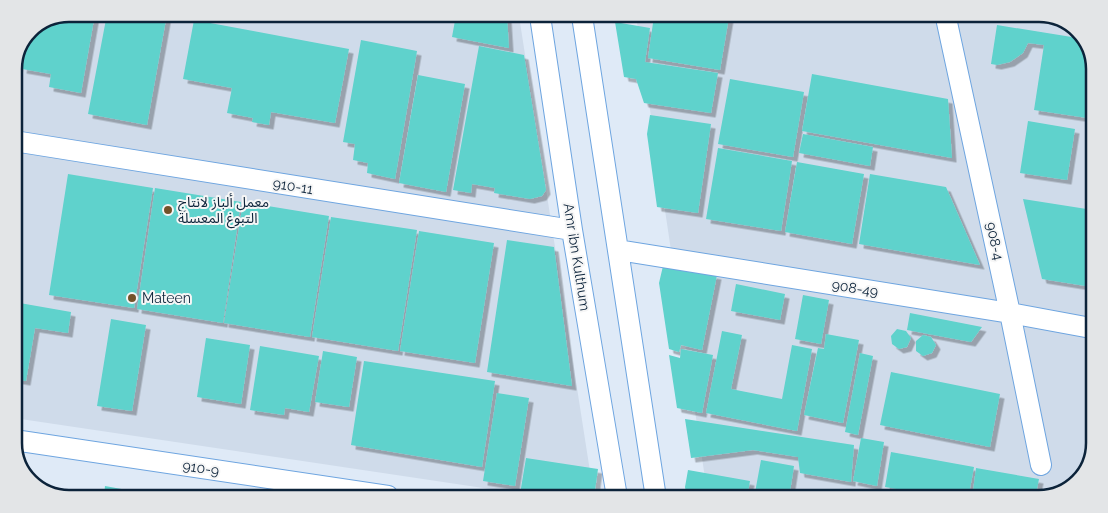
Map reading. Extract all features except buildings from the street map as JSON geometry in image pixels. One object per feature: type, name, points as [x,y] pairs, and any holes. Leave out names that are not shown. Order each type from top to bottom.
[{"type":"street","name":"Amr ibn Kulthum","points":[[541,22],[572,230],[616,490]]},
{"type":"street","points":[[583,22],[655,490]]},
{"type":"street","name":"908-4","points":[[947,22],[1041,465]]},
{"type":"street","name":"910-11","points":[[23,142],[572,230]]},
{"type":"street","name":"908-49","points":[[618,250],[1010,313],[1086,327]]},
{"type":"street","name":"910-9","points":[[23,441],[348,490]]},
{"type":"shaded area","points":[[69,22],[520,22],[593,490],[497,490],[23,419],[23,66],[27,49],[38,34],[51,26]]},
{"type":"shaded area","points":[[637,22],[1039,22],[1057,26],[1067,32],[1076,41],[1085,60],[1086,444],[1082,462],[1076,472],[1065,483],[1045,490],[707,490]]},
{"type":"place","name":"معمل ألباز لانتاج التبوغ المعسلة","points":[[168,210]]},
{"type":"place","name":"Mateen","points":[[132,298]]}]
